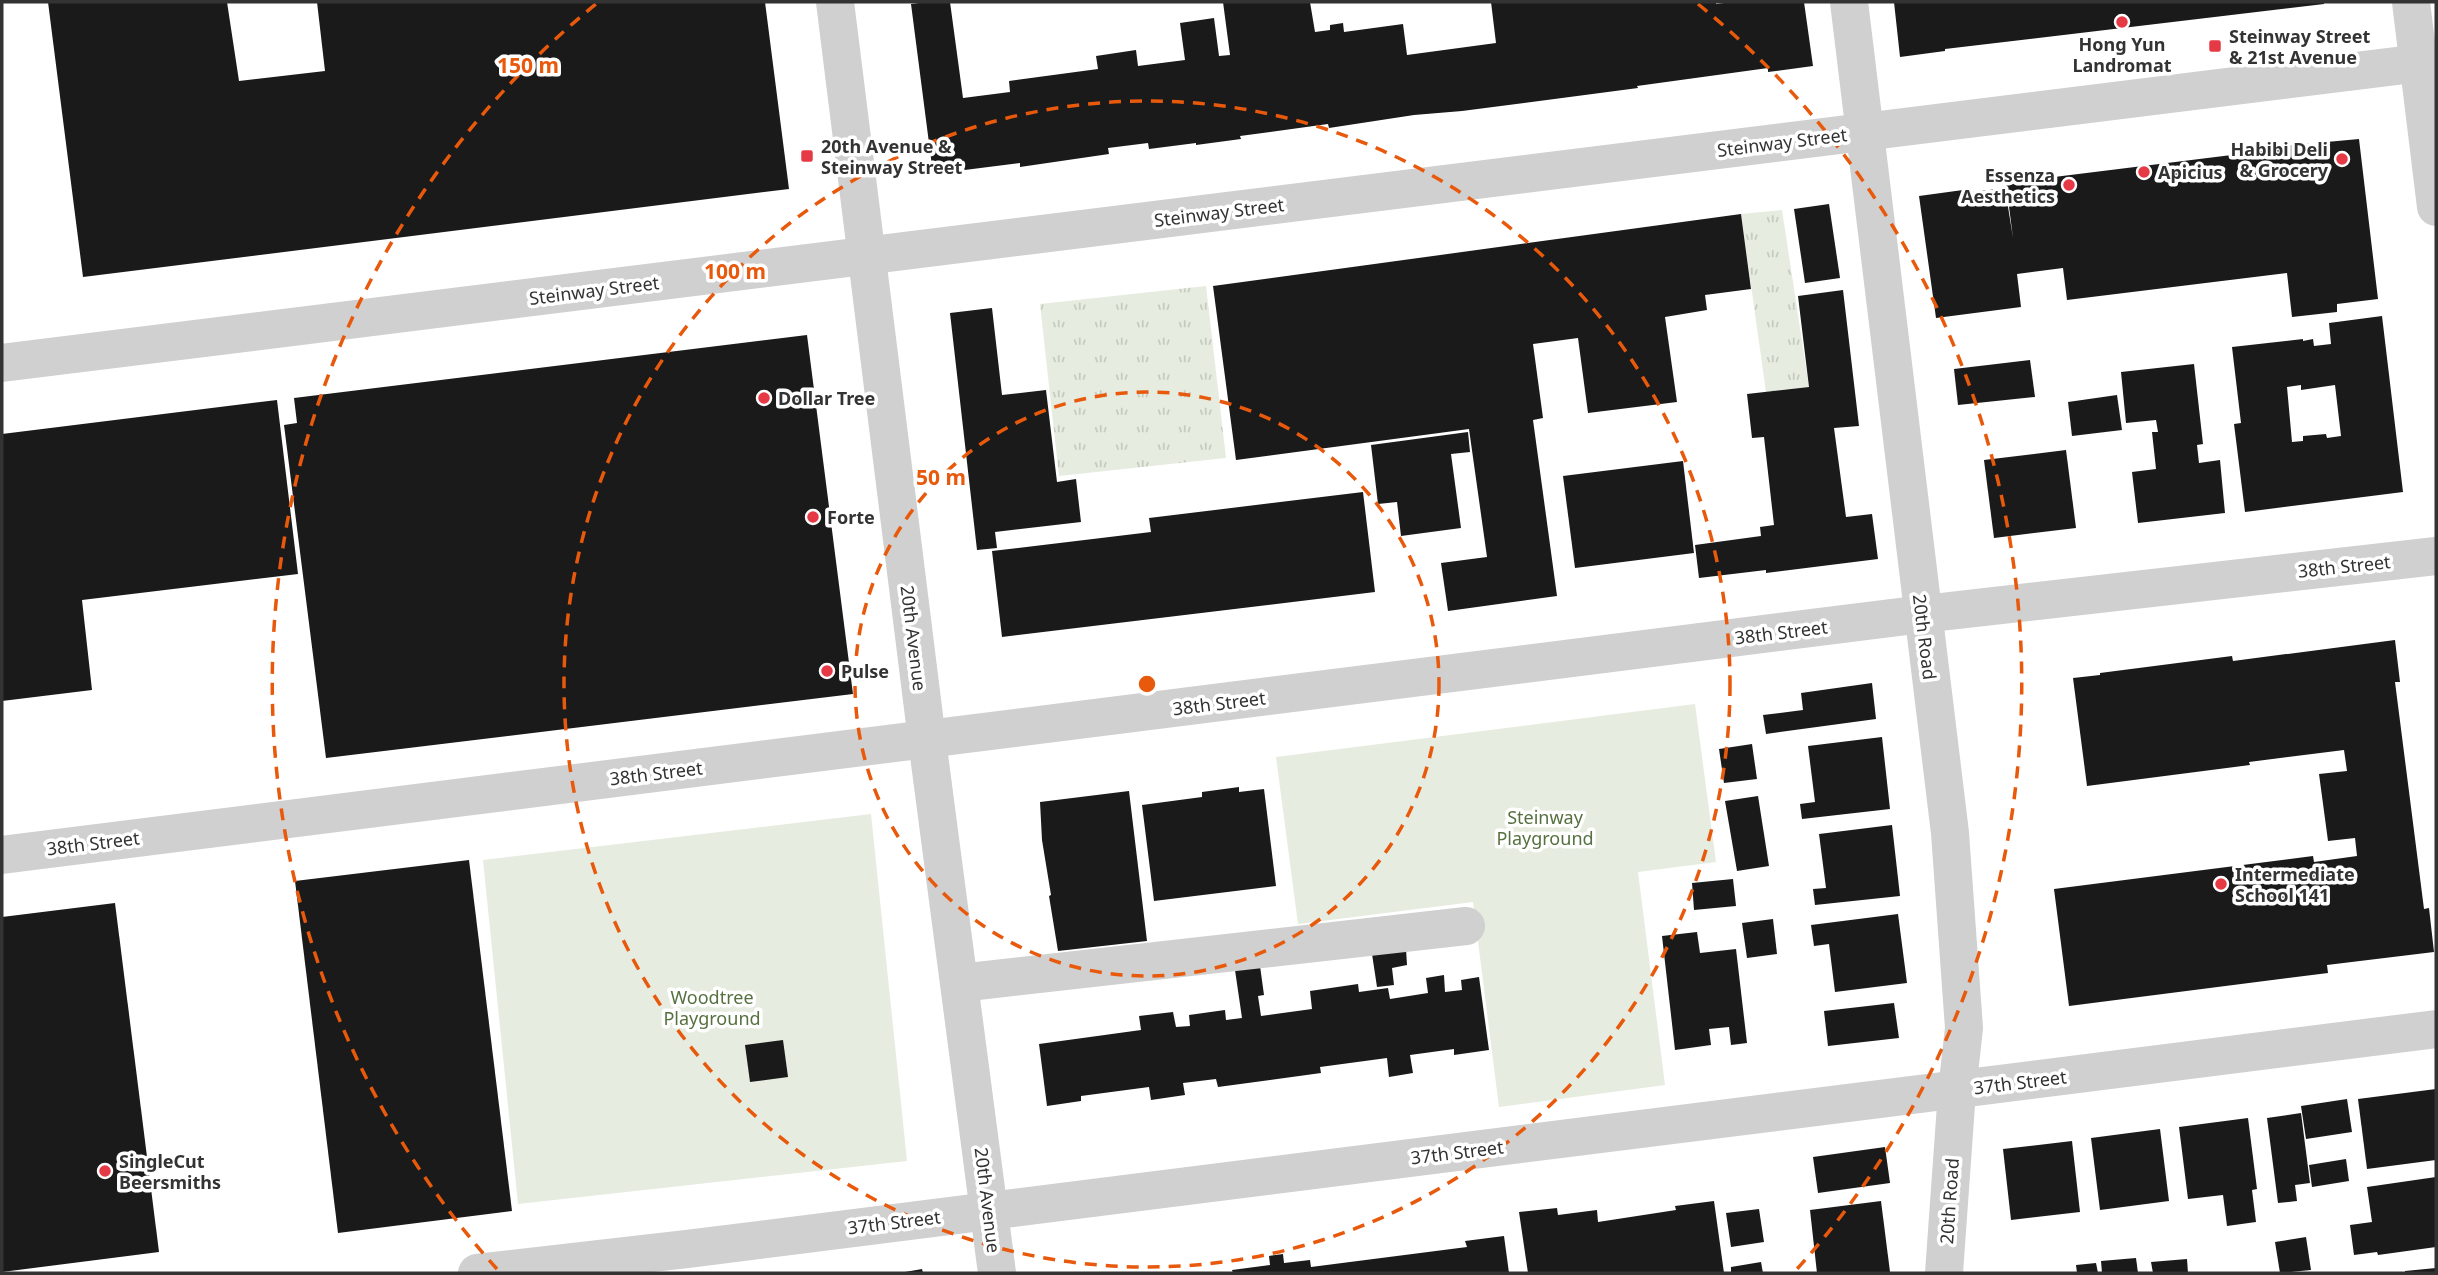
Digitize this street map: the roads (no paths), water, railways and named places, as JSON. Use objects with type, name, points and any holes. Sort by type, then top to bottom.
[{"type":"street","name":"20th Avenue","points":[[835,2],[997,1273]]},
{"type":"street","name":"20th Road","points":[[1849,2],[1950,833],[1964,1028],[1944,1273]]},
{"type":"street","points":[[2411,2],[2427,62],[2436,207]]},
{"type":"street","name":"Steinway Street","points":[[2,363],[2427,62]]},
{"type":"street","name":"38th Street","points":[[2,855],[1923,614],[2436,556]]},
{"type":"street","points":[[960,983],[1466,926]]},
{"type":"street","name":"37th Street","points":[[477,1273],[1957,1091],[2436,1029]]},
{"type":"place","name":"Hong Yun Landromat","points":[[2122,22]]},
{"type":"place","name":"Steinway Street & 21st Avenue","points":[[2215,46]]},
{"type":"place","name":"20th Avenue & Steinway Street","points":[[807,156]]},
{"type":"place","name":"Habibi Deli & Grocery","points":[[2342,159]]},
{"type":"place","name":"Apicius","points":[[2144,172]]},
{"type":"place","name":"Essenza Aesthetics","points":[[2069,185]]},
{"type":"place","name":"Dollar Tree","points":[[764,398]]},
{"type":"place","name":"Forte","points":[[813,517]]},
{"type":"place","name":"Pulse","points":[[827,671]]},
{"type":"place","name":"Intermediate School 141","points":[[2221,884]]},
{"type":"place","name":"SingleCut Beersmiths","points":[[105,1171]]},
{"type":"park label","name":"Steinway Playground","points":[[1545,827]]},
{"type":"park label","name":"Woodtree Playground","points":[[712,1007]]}]
